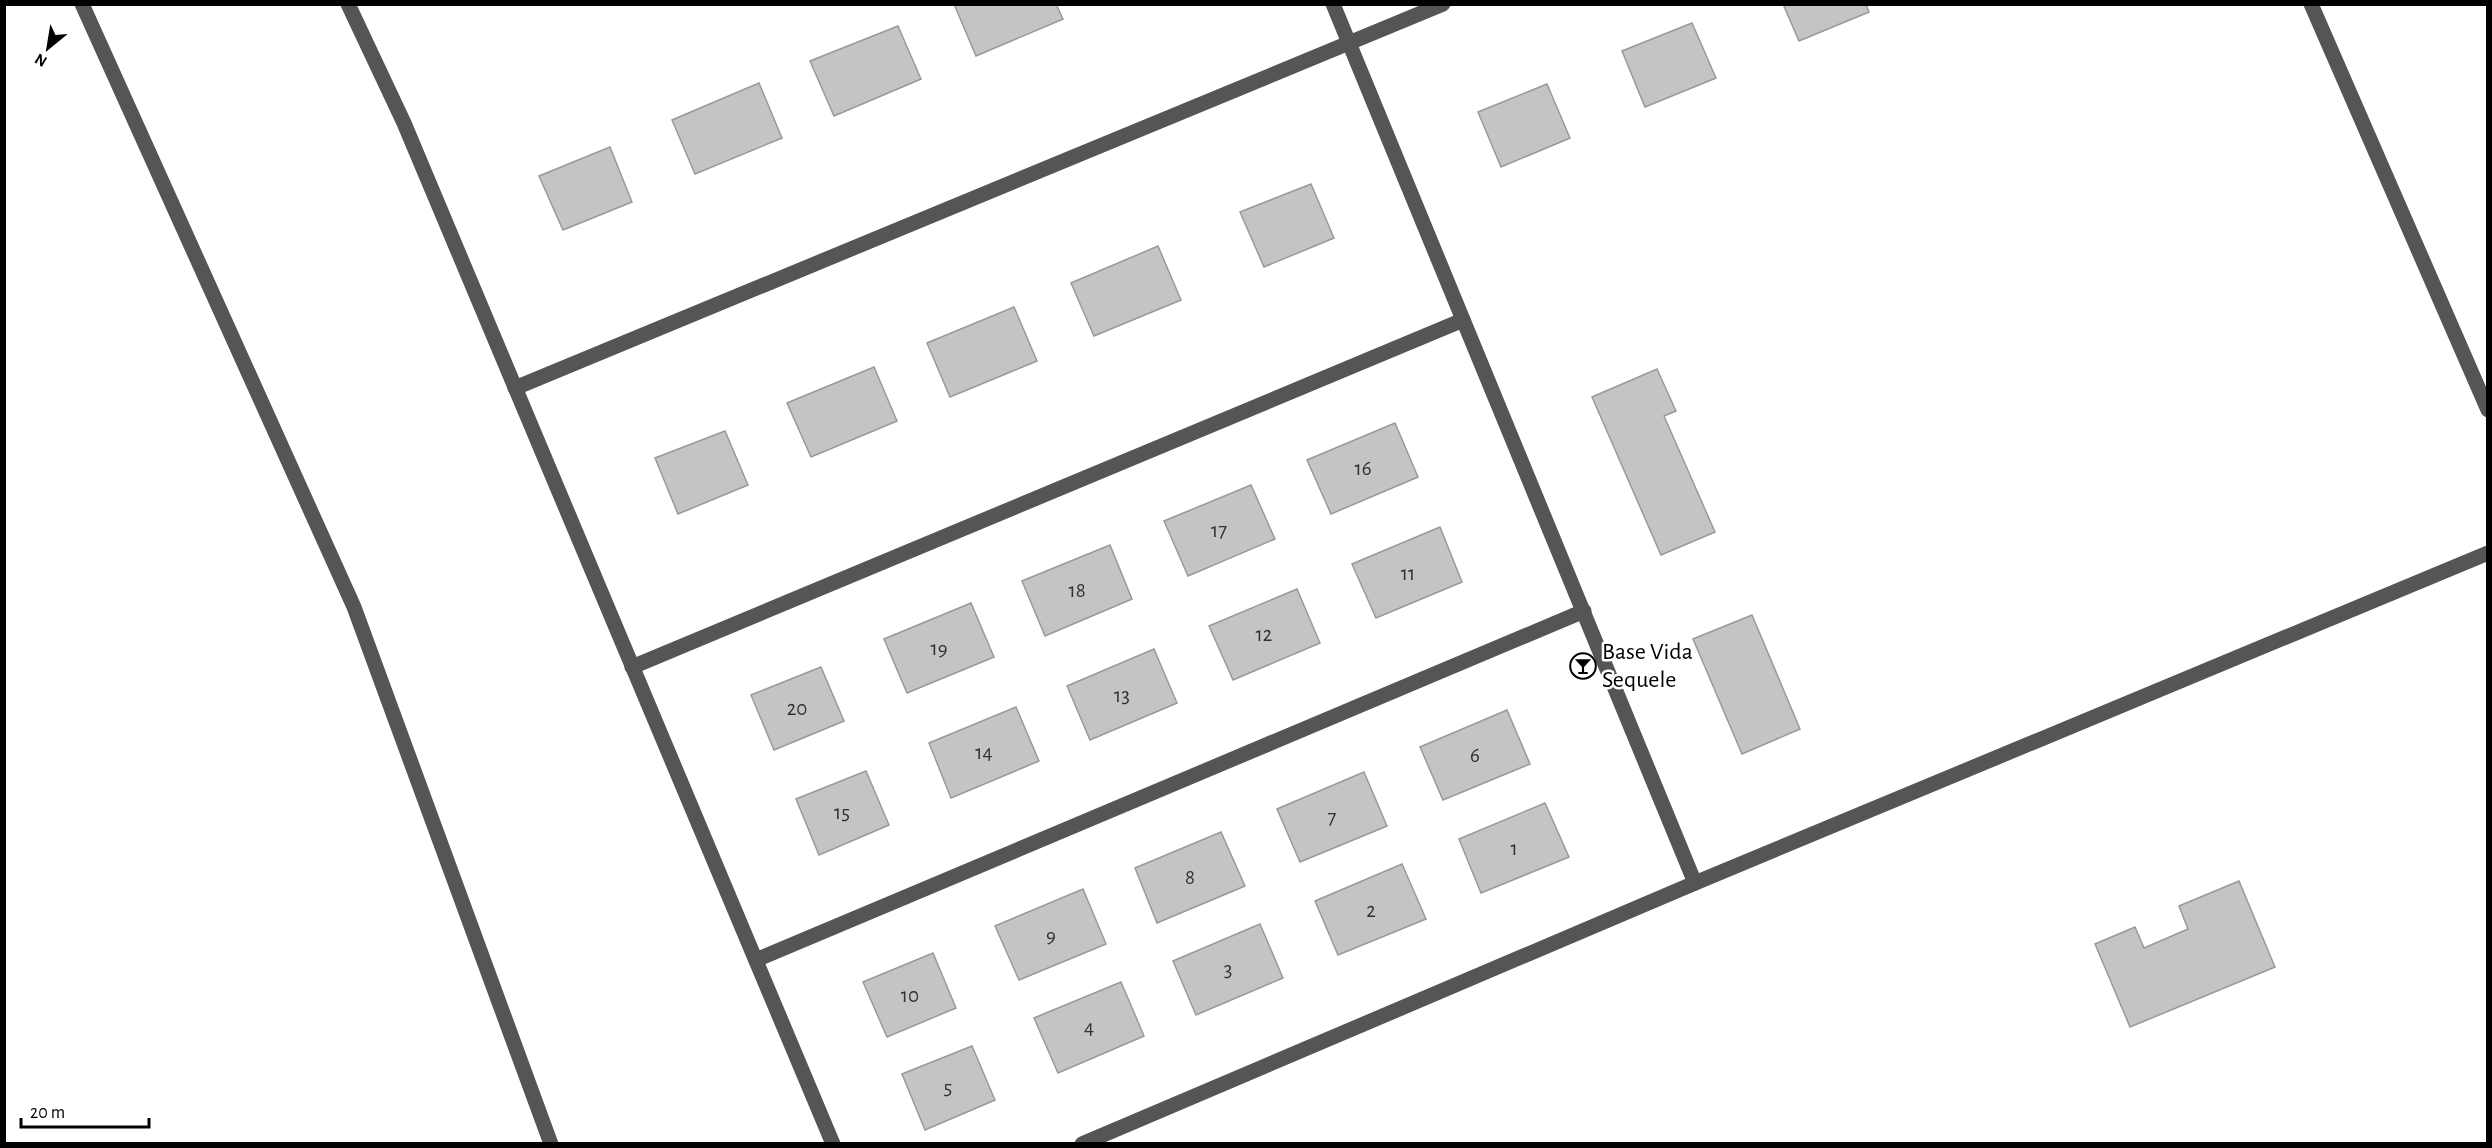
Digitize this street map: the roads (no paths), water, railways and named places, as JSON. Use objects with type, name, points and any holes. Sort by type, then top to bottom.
[{"type":"street","points":[[82,4],[354,607],[551,1143]]},
{"type":"street","points":[[348,4],[404,123],[833,1143]]},
{"type":"street","points":[[1333,4],[1695,883]]},
{"type":"street","points":[[515,388],[1443,4]]},
{"type":"street","points":[[2311,4],[2487,410]]},
{"type":"street","points":[[633,667],[1463,320]]},
{"type":"street","points":[[1082,1143],[1695,883],[2487,553]]},
{"type":"street","points":[[756,960],[1584,611]]},
{"type":"place","name":"Base Vida Sequele","points":[[1583,666]]}]
